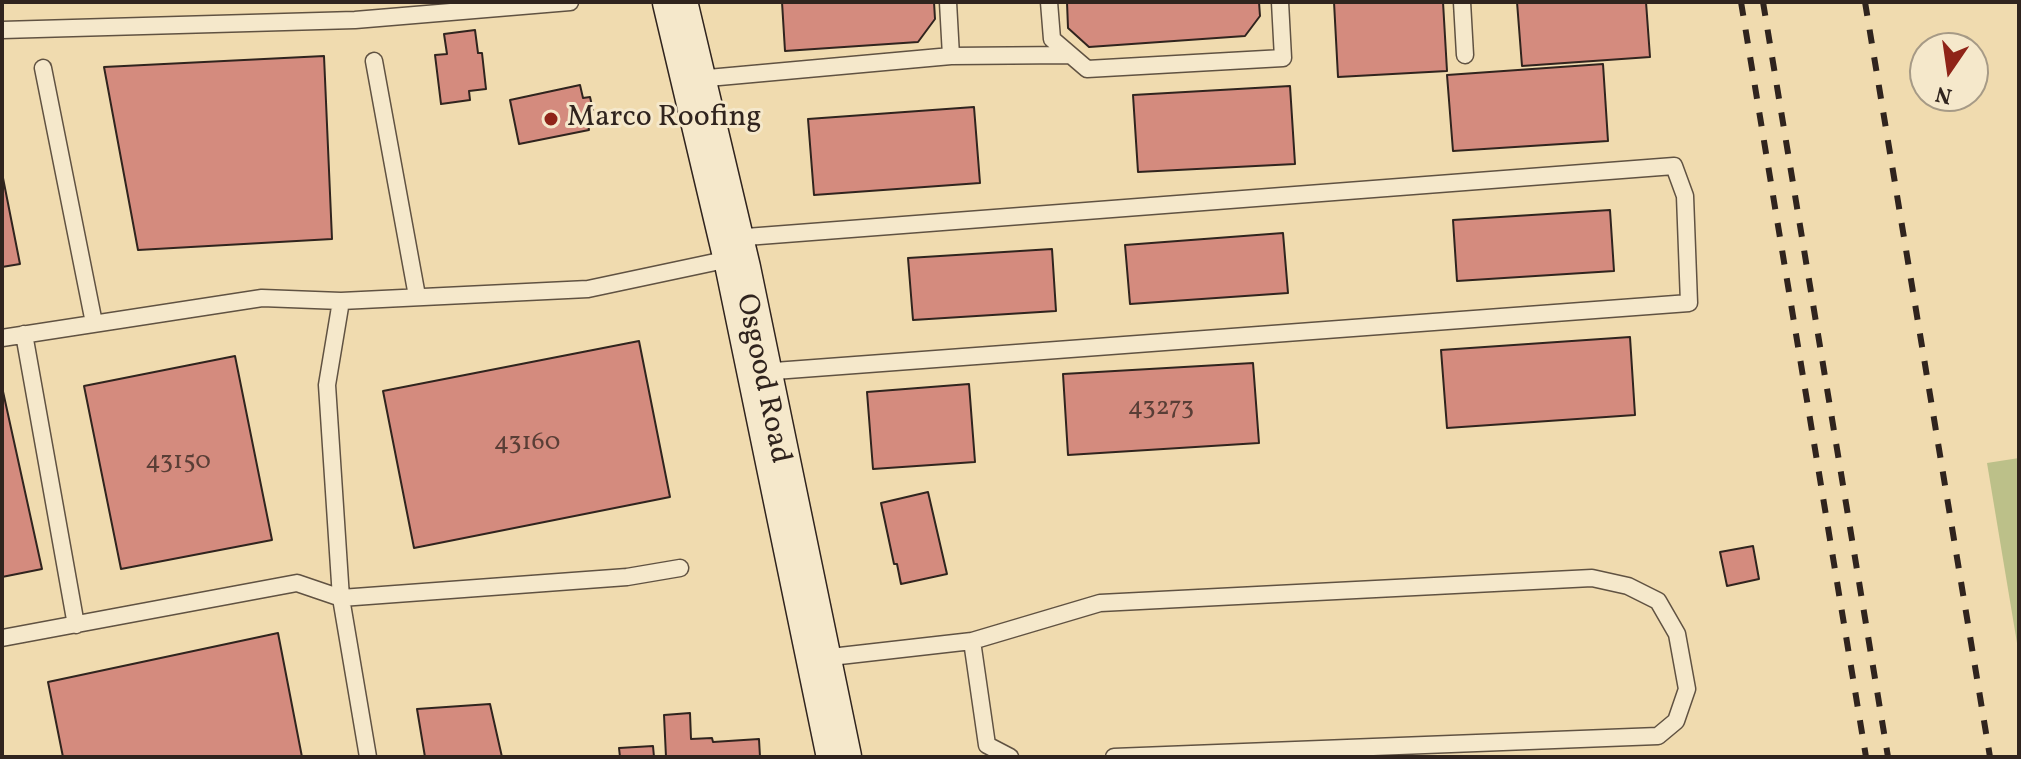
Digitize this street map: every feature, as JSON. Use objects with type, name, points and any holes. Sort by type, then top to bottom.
[{"type":"main road","name":"Osgood Road","points":[[675,2],[734,248],[839,757]]},
{"type":"lane","points":[[2,30],[355,20],[570,2]]},
{"type":"lane","points":[[948,2],[951,56]]},
{"type":"lane","points":[[1049,2],[1052,39],[1087,69],[1283,58],[1280,2]]},
{"type":"lane","points":[[1462,2],[1465,55]]},
{"type":"lane","points":[[693,79],[951,56],[1070,55]]},
{"type":"lane","points":[[374,61],[417,296]]},
{"type":"lane","points":[[43,68],[94,323]]},
{"type":"lane","points":[[2,338],[262,298],[341,301],[588,289],[734,248],[1674,166],[1685,196],[1689,303],[760,372]]},
{"type":"lane","points":[[341,301],[327,385],[341,598],[368,757]]},
{"type":"lane","points":[[24,334],[76,625]]},
{"type":"lane","points":[[2,638],[297,583],[341,598],[627,577],[680,568]]},
{"type":"lane","points":[[819,658],[972,641],[1100,603],[1592,578],[1628,586],[1658,601],[1677,634],[1687,689],[1676,721],[1658,736],[1114,757]]},
{"type":"lane","points":[[972,641],[987,745],[1010,757]]},
{"type":"green space","points":[[2019,458],[2019,655],[1987,463]]},
{"type":"building","points":[[782,2],[934,2],[935,19],[918,42],[785,51]]},
{"type":"building","points":[[1067,2],[1259,2],[1260,16],[1245,36],[1089,47],[1068,28]]},
{"type":"building","points":[[1334,2],[1443,2],[1447,71],[1338,77]]},
{"type":"building","points":[[1517,2],[1646,2],[1650,57],[1522,66]]},
{"type":"building","points":[[475,30],[478,53],[482,53],[486,89],[469,91],[470,100],[441,104],[435,55],[447,54],[444,34]]},
{"type":"building","points":[[324,56],[332,239],[138,250],[104,67]]},
{"type":"building","points":[[1603,64],[1608,141],[1453,151],[1447,75]]},
{"type":"building","name":"Marco Roofing","points":[[580,85],[583,98],[590,97],[593,110],[586,112],[589,130],[519,144],[510,100]]},
{"type":"building","points":[[1290,86],[1295,164],[1138,172],[1133,95]]},
{"type":"building","points":[[974,107],[980,183],[814,195],[808,119]]},
{"type":"building","points":[[2,173],[20,264],[2,267]]},
{"type":"building","points":[[1610,210],[1614,271],[1457,281],[1453,220]]},
{"type":"building","points":[[1283,233],[1288,293],[1130,304],[1125,245]]},
{"type":"building","points":[[1052,249],[1056,311],[913,320],[908,258]]},
{"type":"building","points":[[1630,337],[1635,415],[1447,428],[1441,350]]},
{"type":"building","points":[[639,341],[670,497],[414,548],[383,391]]},
{"type":"building","points":[[235,356],[272,540],[121,569],[84,386]]},
{"type":"building","points":[[1253,363],[1259,443],[1068,455],[1063,374]]},
{"type":"building","points":[[969,384],[975,462],[873,469],[867,392]]},
{"type":"building","points":[[2,387],[42,569],[2,577]]},
{"type":"building","points":[[928,492],[947,574],[901,584],[881,503]]},
{"type":"building","points":[[1753,546],[1759,579],[1727,586],[1720,552]]},
{"type":"building","points":[[278,633],[302,757],[63,757],[48,682]]},
{"type":"building","points":[[490,704],[502,757],[425,757],[417,709]]},
{"type":"building","points":[[690,713],[691,739],[712,738],[713,742],[759,739],[760,757],[666,757],[664,715]]},
{"type":"building","points":[[653,746],[654,757],[620,757],[619,748]]},
{"type":"railway","points":[[1741,2],[1866,757]]},
{"type":"railway","points":[[1763,2],[1888,757]]},
{"type":"railway","points":[[1865,2],[1990,757]]},
{"type":"place","name":"Marco Roofing","points":[[551,119]]}]
